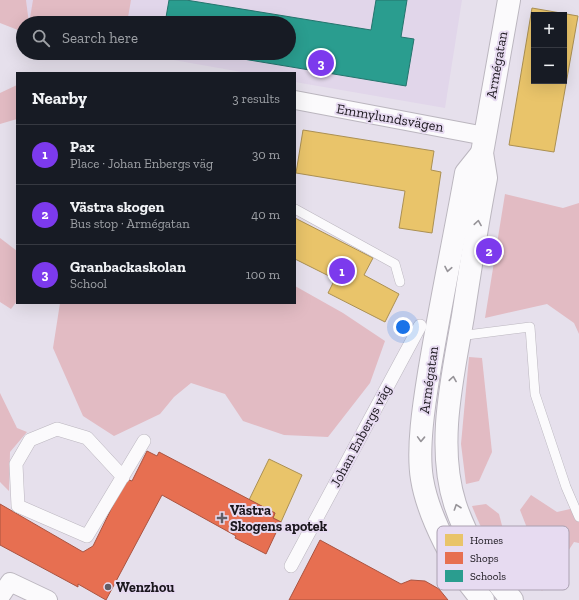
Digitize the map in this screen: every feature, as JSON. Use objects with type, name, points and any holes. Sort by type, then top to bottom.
[{"type":"street","name":"Armégatan","points":[[464,526],[455,504],[447,464],[448,414],[459,336],[486,178],[483,144],[509,0]]},
{"type":"street","name":"Emmylundsvägen","points":[[296,100],[483,144]]},
{"type":"street","name":"Armégatan","points":[[438,526],[433,516],[422,479],[421,436],[436,328],[466,173],[483,144]]},
{"type":"street","name":"Johan Enbergs väg","points":[[291,566],[420,326]]},
{"type":"street","points":[[123,477],[87,438],[58,429],[30,440],[16,464],[18,506],[87,536],[123,477],[144,441]]},
{"type":"street","points":[[0,597],[10,582],[48,600]]},
{"type":"street","name":"Armégatan","points":[[474,590],[483,600]]},
{"type":"street","name":"Armégatan","points":[[504,590],[512,600]]},
{"type":"lane","points":[[296,210],[395,264],[400,282]]},
{"type":"lane","points":[[459,336],[530,327],[535,394],[566,487],[579,517]]},
{"type":"shaded area","points":[[0,0],[26,0],[28,16],[16,16],[16,29],[0,23]]},
{"type":"shaded area","points":[[26,0],[462,0],[445,108],[296,82],[296,72],[241,72],[174,60],[296,60],[296,16],[28,16]]},
{"type":"shaded area","points":[[33,0],[131,0],[128,16],[30,16]]},
{"type":"shaded area","points":[[16,85],[16,119],[0,124],[0,93]]},
{"type":"shaded area","points":[[505,194],[563,208],[579,203],[579,334],[574,323],[547,304],[485,318]]},
{"type":"shaded area","points":[[0,238],[16,250],[16,302],[11,309],[0,302]]},
{"type":"shaded area","points":[[296,287],[343,313],[385,341],[370,383],[328,437],[284,435],[243,421],[225,394],[191,383],[174,397],[160,414],[114,436],[83,416],[53,348],[60,304],[296,304]]},
{"type":"shaded area","points":[[469,357],[482,358],[492,452],[479,481],[466,484],[461,444]]},
{"type":"shaded area","points":[[0,393],[17,428],[27,432],[10,452],[9,491],[0,482]]},
{"type":"shaded area","points":[[531,495],[557,512],[579,507],[579,543],[574,542],[569,550],[569,526],[526,526],[520,510]]},
{"type":"shaded area","points":[[486,504],[499,514],[502,526],[481,526],[472,506]]},
{"type":"building: Homes","points":[[532,8],[555,12],[531,12]]},
{"type":"building: Homes","points":[[531,14],[531,84],[566,84],[554,152],[509,145]]},
{"type":"building: Homes","points":[[567,14],[578,16],[567,78]]},
{"type":"building: Homes","points":[[303,130],[434,151],[431,170],[441,172],[432,233],[399,228],[405,191],[296,173]]},
{"type":"building: Homes","points":[[296,219],[373,258],[364,275],[399,294],[385,322],[328,293],[335,279],[296,260]]},
{"type":"building: Homes","points":[[269,459],[302,475],[281,522],[273,518],[275,513],[249,500]]},
{"type":"building: Shops","points":[[147,451],[157,456],[159,452],[275,513],[273,518],[281,522],[266,554],[235,538],[236,536],[162,495],[106,600],[78,584],[78,587],[0,545],[0,504],[83,552],[93,546],[126,479],[132,481]]},
{"type":"building: Shops","points":[[320,540],[401,584],[411,580],[425,581],[437,588],[437,590],[440,590],[448,600],[289,600]]},
{"type":"building: Schools","points":[[169,0],[186,0],[285,16],[166,16]]},
{"type":"building: Schools","points":[[376,0],[407,0],[401,37],[414,39],[406,86],[249,60],[296,60],[296,18],[371,30]]},
{"type":"place","name":"Granbackaskolan","points":[[321,63]]},
{"type":"place","name":"Västra skogen","points":[[489,251]]},
{"type":"place","name":"Pax","points":[[342,271]]},
{"type":"place","name":"Västra Skogens apotek","points":[[222,518]]},
{"type":"place","name":"Wenzhou","points":[[108,587]]}]
